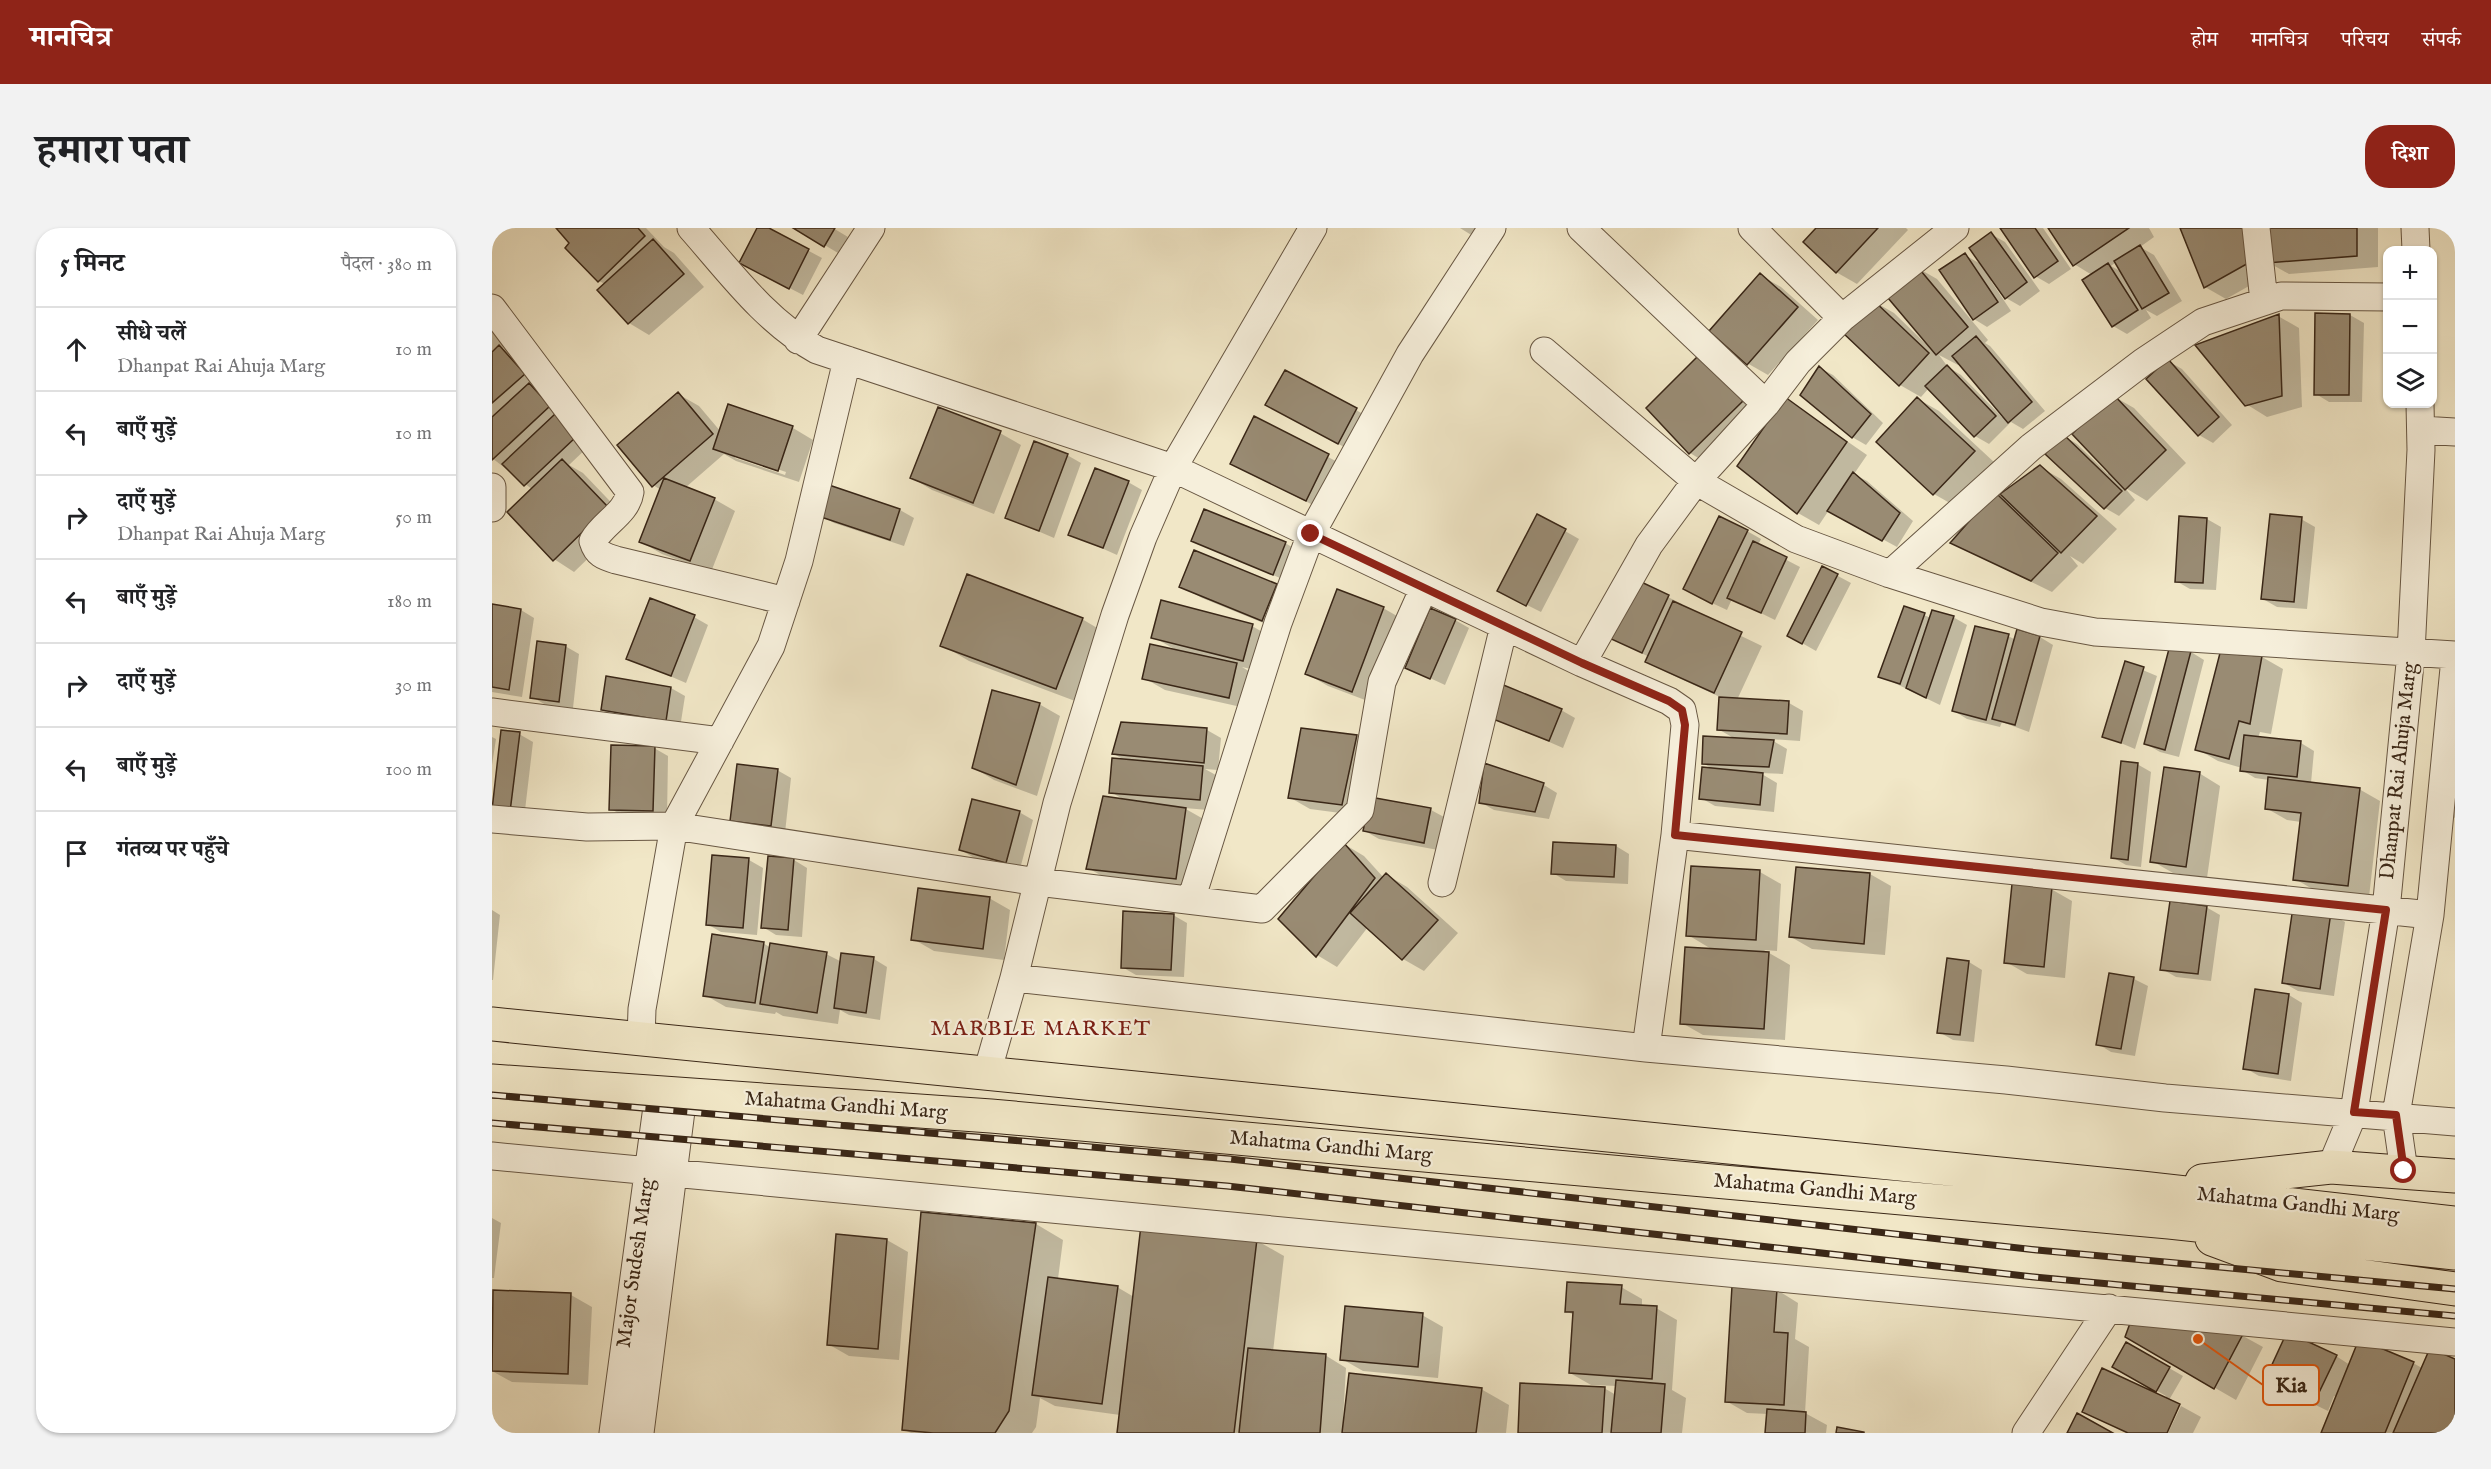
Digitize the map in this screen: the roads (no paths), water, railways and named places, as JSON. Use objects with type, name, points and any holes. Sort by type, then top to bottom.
[{"type":"main road","name":"Mahatma Gandhi Marg","points":[[492,1024],[2141,1188],[2455,1223]]},
{"type":"main road","name":"Mahatma Gandhi Marg","points":[[492,1081],[991,1116],[2169,1222],[2447,1252]]},
{"type":"main road","name":"Mahatma Gandhi Marg","points":[[2141,1188],[2331,1167],[2455,1176]]},
{"type":"main road","name":"Mahatma Gandhi Marg","points":[[2169,1222],[2282,1265],[2455,1289]]},
{"type":"street","points":[[691,228],[768,314],[798,340],[817,350],[1173,468],[1582,663],[1669,701],[1682,710],[1685,725],[1675,835],[1647,1048]]},
{"type":"street","points":[[798,340],[871,228]]},
{"type":"street","points":[[987,1073],[1014,978],[1057,803],[1115,615],[1143,537],[1173,468],[1313,228]]},
{"type":"street","points":[[1191,900],[1278,623],[1311,534],[1410,354],[1492,228]]},
{"type":"street","points":[[1581,228],[1767,404]]},
{"type":"street","points":[[1752,228],[1842,318]]},
{"type":"street","points":[[1582,663],[1644,553],[1696,482],[1767,404],[1798,363],[1842,318],[1955,228]]},
{"type":"street","points":[[2256,228],[2264,301]]},
{"type":"street","points":[[2415,228],[2416,246]]},
{"type":"street","points":[[1890,574],[2031,447],[2143,362],[2203,322],[2282,296],[2383,297]]},
{"type":"street","points":[[492,308],[630,492],[629,501],[599,530],[593,541],[595,549],[602,556],[786,601]]},
{"type":"street","points":[[1544,351],[1696,482],[1815,548],[1890,574],[2041,622],[2095,632],[2455,657]]},
{"type":"street","points":[[641,1039],[642,1009],[674,826],[771,646],[799,561],[847,360]]},
{"type":"street","name":"Dhanpat Rai Ahuja Marg","points":[[2331,1167],[2354,1112],[2386,910],[2411,653],[2420,408]]},
{"type":"street","points":[[2421,430],[2455,432]]},
{"type":"street","points":[[492,487],[492,508]]},
{"type":"street","points":[[492,819],[587,827],[674,826],[1038,882],[1262,909],[1360,810],[1382,682],[1424,588]]},
{"type":"street","points":[[1442,883],[1504,626]]},
{"type":"street","name":"Dhanpat Rai Ahuja Marg","points":[[2404,1171],[2396,1115],[2430,915],[2455,657]]},
{"type":"street","points":[[492,712],[720,741]]},
{"type":"street","points":[[1675,835],[2430,915]]},
{"type":"street","points":[[1014,978],[1647,1048],[2006,1080],[2165,1098],[2396,1115],[2455,1122]]},
{"type":"street","name":"Major Sudesh Marg","points":[[640,1433],[661,1170],[671,1093]]},
{"type":"street","points":[[492,1156],[661,1170],[2455,1342]]},
{"type":"street","name":"Major Sudesh Marg","points":[[613,1433],[661,1170]]},
{"type":"street","points":[[2026,1433],[2109,1308]]},
{"type":"railway","points":[[492,1095],[1230,1159],[2037,1250],[2455,1289]]},
{"type":"railway","points":[[492,1123],[1227,1186],[2034,1277],[2455,1316]]},
{"type":"place","name":"Kia","points":[[2198,1339]]},
{"type":"district","name":"MARBLE MARKET","points":[[1041,1029]]}]
